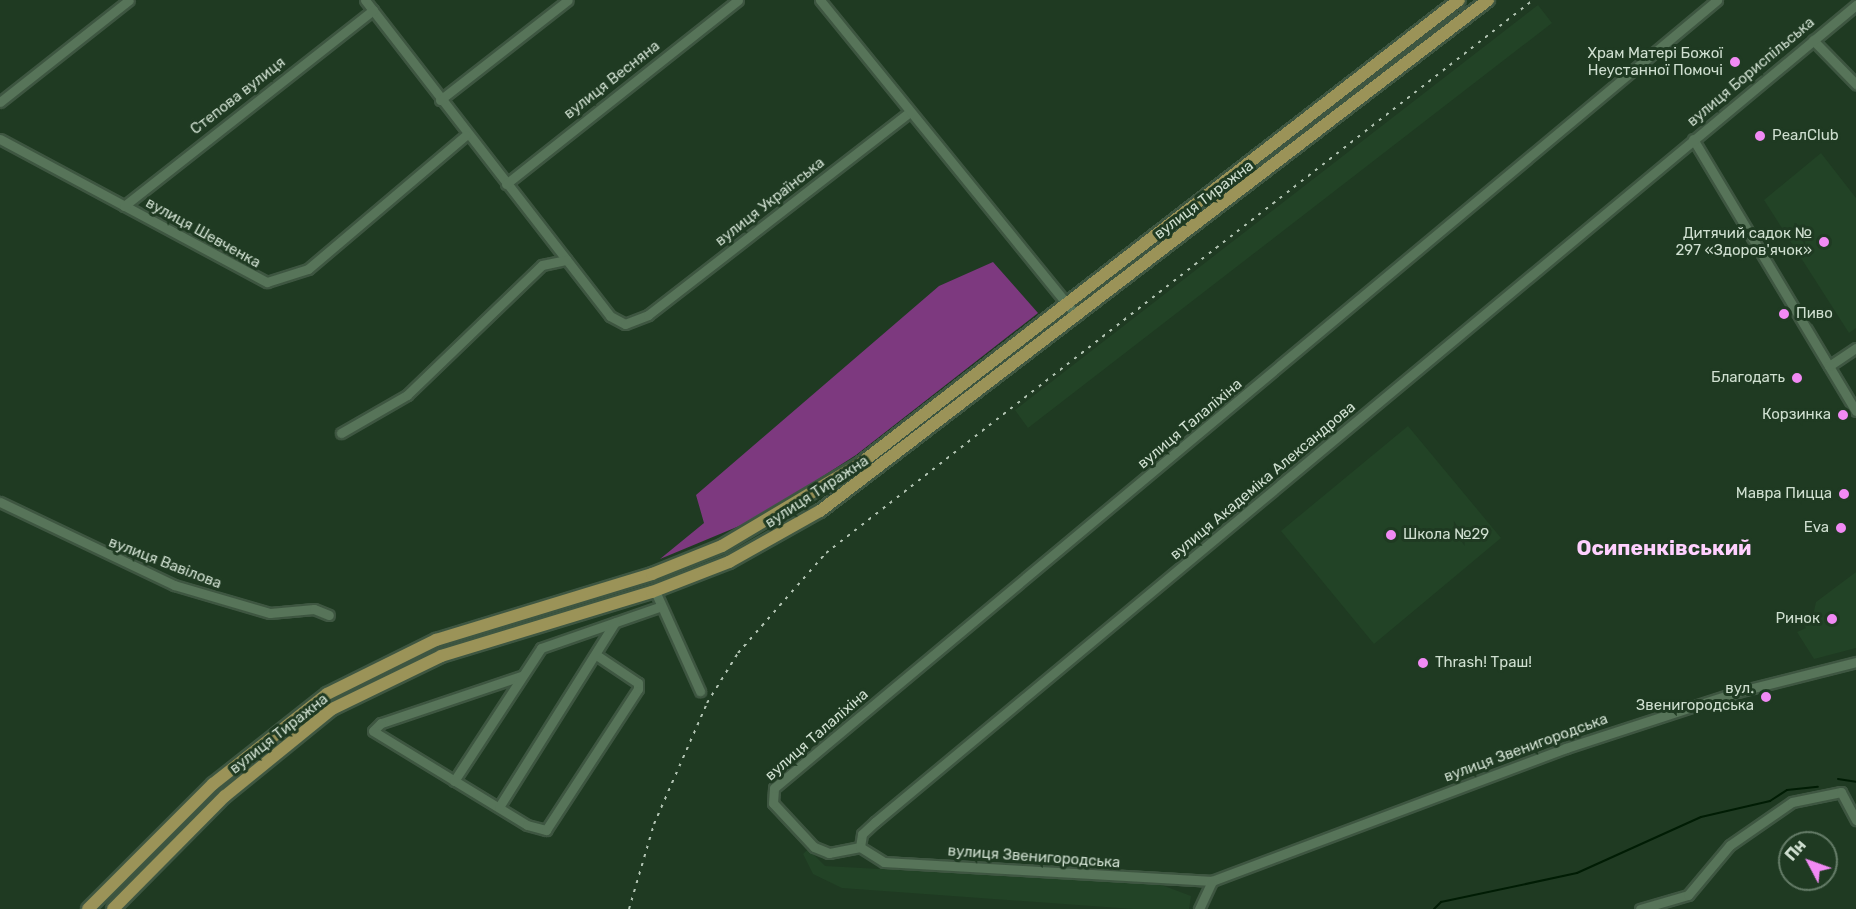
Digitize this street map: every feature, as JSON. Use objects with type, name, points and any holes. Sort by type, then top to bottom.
[{"type":"main road","name":"вулиця Тиражна","points":[[88,909],[213,784],[327,694],[436,640],[652,574],[759,528],[844,474],[1459,0]]},
{"type":"main road","name":"вулиця Тиражна","points":[[113,909],[225,796],[332,709],[441,656],[655,591],[729,562],[820,511],[1488,0]]},
{"type":"main road","points":[[652,574],[655,591]]},
{"type":"street","points":[[0,102],[129,0]]},
{"type":"street","points":[[341,433],[407,395],[542,265],[566,260],[466,135],[365,0]]},
{"type":"street","points":[[440,100],[568,0]]},
{"type":"street","name":"вулиця Весняна","points":[[506,184],[738,0]]},
{"type":"street","points":[[820,0],[1077,316]]},
{"type":"street","name":"вулиця Талаліхіна","points":[[860,847],[829,853],[814,847],[773,803],[774,788],[1717,0]]},
{"type":"street","name":"вулиця Бориспільська","points":[[1693,139],[1856,5]]},
{"type":"street","name":"Степова вулиця","points":[[124,206],[373,10]]},
{"type":"street","points":[[1813,40],[1856,84]]},
{"type":"street","name":"вулиця Українська","points":[[566,260],[610,315],[625,324],[648,315],[910,112]]},
{"type":"street","name":"вулиця Шевченка","points":[[0,139],[258,280],[294,277],[466,135]]},
{"type":"street","points":[[1693,139],[1856,411]]},
{"type":"street","name":"вулиця Академіка Александрова","points":[[860,847],[862,834],[875,822],[1693,139]]},
{"type":"street","points":[[1829,366],[1856,348]]},
{"type":"street","name":"вулиця Вавілова","points":[[0,502],[100,555],[174,585],[270,613],[314,609],[329,615]]},
{"type":"street","points":[[655,591],[659,607],[700,691]]},
{"type":"street","points":[[454,781],[521,676],[552,640],[659,607]]},
{"type":"street","points":[[499,807],[598,656],[615,622]]},
{"type":"street","points":[[521,676],[374,727],[377,736],[534,828],[554,824],[638,689],[638,683],[598,656]]},
{"type":"street","name":"вулиця Звенигородська","points":[[860,847],[884,862],[1212,881],[1566,748],[1737,692],[1856,662]]},
{"type":"street","points":[[1640,909],[1673,903],[1692,891],[1730,845],[1792,802],[1841,792],[1856,820]]},
{"type":"street","points":[[1199,909],[1212,881]]},
{"type":"street","points":[[1673,903],[1683,909]]},
{"type":"shaded area","points":[[1538,5],[1552,23],[1028,428],[1015,410]]},
{"type":"shaded area","name":"Дитячий садок № 297 «Здоров'ячок»","points":[[1821,153],[1856,198],[1856,328],[1849,333],[1764,200]]},
{"type":"shaded area","points":[[993,262],[1038,313],[856,455],[756,519],[660,559],[704,523],[696,495],[939,286]]},
{"type":"shaded area","name":"Школа №29","points":[[1408,426],[1501,538],[1374,644],[1281,531]]},
{"type":"shaded area","name":"Ринок","points":[[1856,572],[1856,648],[1814,659],[1797,632],[1806,628],[1803,623],[1813,615],[1816,602]]},
{"type":"shaded area","points":[[808,849],[825,866],[1159,884],[1191,896],[1189,909],[1133,909],[842,888],[813,874],[803,854]]},
{"type":"waterway","points":[[1838,779],[1856,782]]},
{"type":"waterway","points":[[1434,909],[1441,902],[1577,873],[1701,817],[1770,801],[1787,790],[1818,787]]},
{"type":"railway","points":[[629,909],[654,824],[707,703],[738,653],[826,553],[1533,0]]},
{"type":"place","name":"Храм Матері Божої Неустанної Помочі","points":[[1735,62]]},
{"type":"place","name":"РеалClub","points":[[1760,136]]},
{"type":"place","name":"Дитячий садок № 297 «Здоров'ячок»","points":[[1824,242]]},
{"type":"place","name":"Пиво","points":[[1784,314]]},
{"type":"place","name":"Благодать","points":[[1797,378]]},
{"type":"place","name":"Корзинка","points":[[1843,415]]},
{"type":"place","name":"Мавра Пицца","points":[[1844,494]]},
{"type":"place","name":"Eva","points":[[1841,528]]},
{"type":"place","name":"Школа №29","points":[[1391,535]]},
{"type":"place","name":"Ринок","points":[[1832,619]]},
{"type":"place","name":"Thrash! Траш!","points":[[1423,663]]},
{"type":"place","name":"вул. Звенигородська","points":[[1766,697]]},
{"type":"district","name":"Осипенківський","points":[[1664,548]]}]
